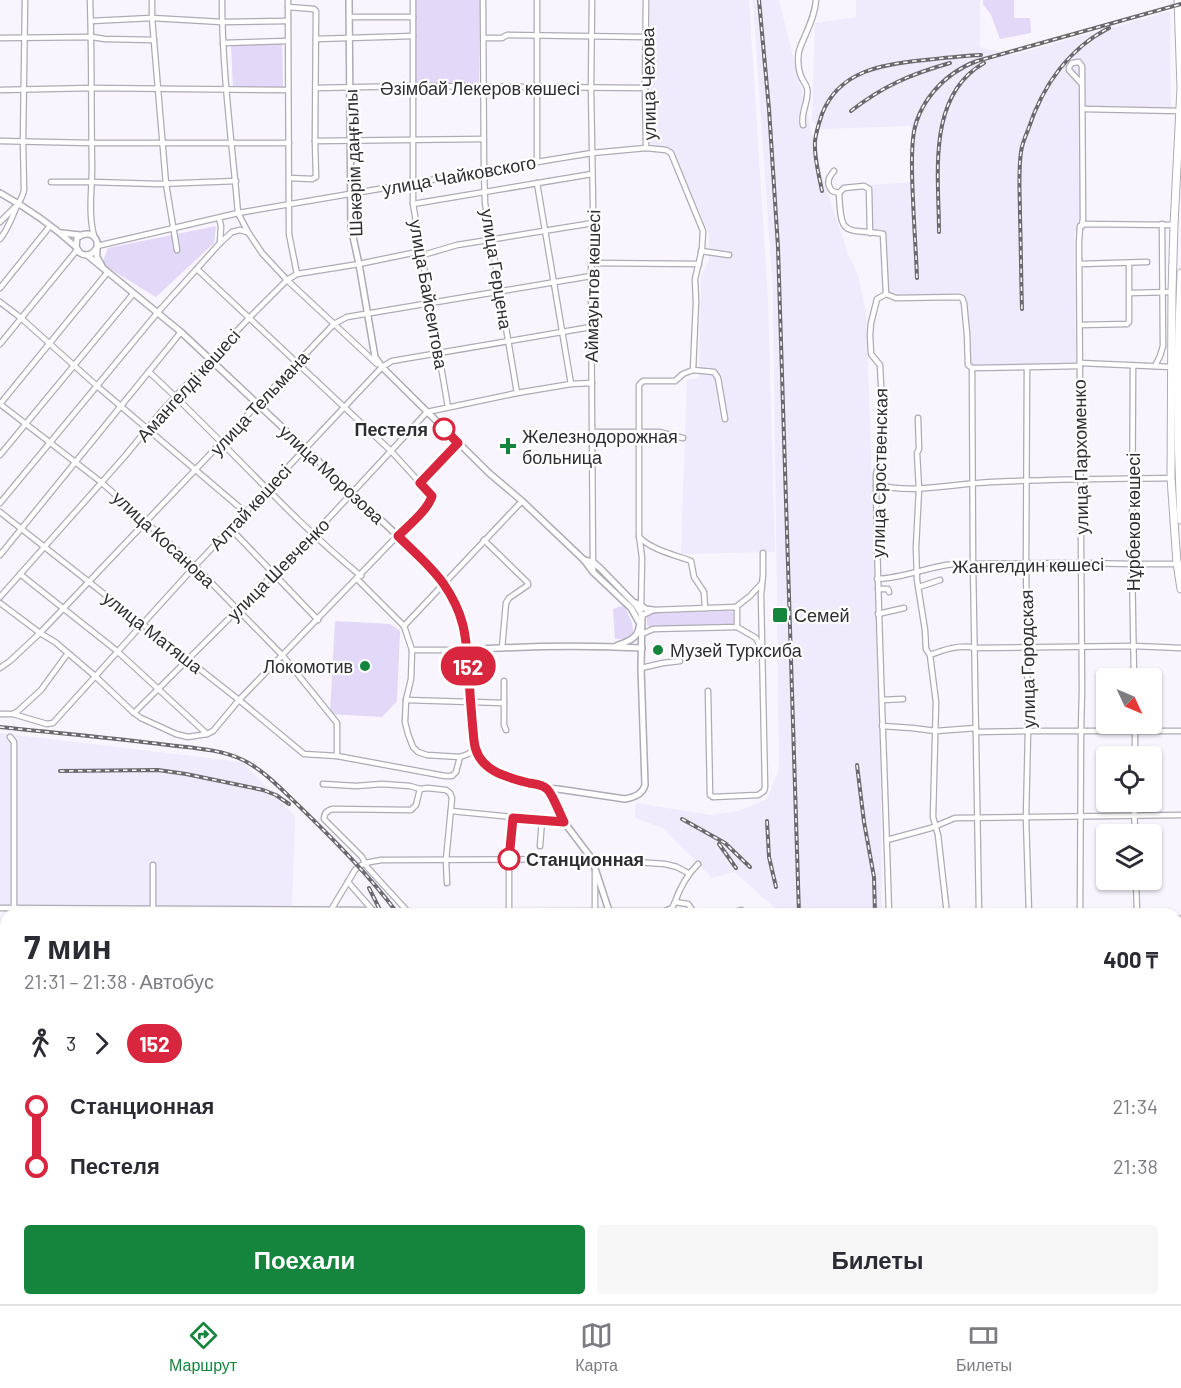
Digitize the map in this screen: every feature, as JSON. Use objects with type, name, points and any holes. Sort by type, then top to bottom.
[{"type":"highway","points":[[1177,367],[1172,292],[1178,225],[1181,88],[1178,0]]},
{"type":"highway","points":[[1181,273],[1177,367],[1177,476],[1181,589]]},
{"type":"highway","points":[[1177,476],[1181,520]]},
{"type":"main road","name":"Шәкәрім даңғылы","points":[[349,0],[351,228],[375,357],[382,368],[458,443],[584,560],[593,572],[631,608],[640,624]]},
{"type":"main road","points":[[0,193],[60,233],[80,253],[91,254],[97,247],[94,236],[88,233],[80,235],[60,233]]},
{"type":"main road","points":[[76,249],[77,238],[80,235]]},
{"type":"main road","name":"улица Морозова","points":[[97,247],[97,258],[106,271]]},
{"type":"main road","name":"улица Морозова","points":[[87,255],[182,332],[398,536],[443,583],[455,603],[465,634],[475,749]]},
{"type":"main road","points":[[584,560],[593,562],[600,568],[631,599],[642,615],[636,635],[630,641],[613,646]]},
{"type":"main road","points":[[631,599],[646,609],[653,610]]},
{"type":"main road","points":[[475,749],[479,758],[494,772],[548,789],[625,799],[643,790],[645,785],[640,624]]},
{"type":"main road","points":[[467,650],[613,646],[642,648]]},
{"type":"main road","points":[[548,789],[564,822],[593,862],[608,908]]},
{"type":"street","points":[[0,222],[18,203],[24,190],[25,0]]},
{"type":"street","points":[[90,0],[92,37],[90,219],[94,236]]},
{"type":"street","points":[[153,0],[154,40],[166,184],[177,250]]},
{"type":"street","points":[[222,0],[226,90],[238,213],[262,254],[382,368]]},
{"type":"street","points":[[288,0],[289,234],[297,274]]},
{"type":"street","name":"улица Байсеитова","points":[[413,0],[413,204],[448,407]]},
{"type":"street","name":"улица Герцена","points":[[483,0],[485,203],[517,393]]},
{"type":"street","points":[[537,0],[537,162]]},
{"type":"street","name":"Аймауытов көшесі","points":[[592,0],[593,572]]},
{"type":"street","name":"улица Чехова","points":[[646,0],[646,148],[666,150],[671,153],[704,237],[695,279],[693,370]]},
{"type":"street","points":[[803,125],[807,87],[800,74],[799,50],[816,10],[816,0]]},
{"type":"street","points":[[288,7],[316,11],[316,177],[289,178]]},
{"type":"street","points":[[349,17],[413,17]]},
{"type":"street","points":[[91,21],[153,18],[222,22],[288,21]]},
{"type":"street","points":[[484,38],[502,38],[507,35],[646,37]]},
{"type":"street","points":[[0,38],[24,36],[154,40]]},
{"type":"street","points":[[316,39],[413,36]]},
{"type":"street","points":[[223,43],[287,41]]},
{"type":"street","name":"улица Пархоменко","points":[[1080,908],[1082,647],[1079,233],[1082,225],[1083,110],[1082,66],[1079,62],[1072,63],[1069,69],[1082,84]]},
{"type":"street","name":"Әзімбай Лекеров көшесі","points":[[316,88],[483,86],[645,88]]},
{"type":"street","points":[[0,90],[91,88],[288,90]]},
{"type":"street","points":[[1083,110],[1180,111]]},
{"type":"street","points":[[315,141],[483,139]]},
{"type":"street","points":[[0,141],[289,143]]},
{"type":"street","name":"улица Чайковского","points":[[97,247],[238,213],[592,153],[646,148]]},
{"type":"street","points":[[834,171],[828,184],[832,191],[839,193]]},
{"type":"street","points":[[413,204],[592,174]]},
{"type":"street","points":[[51,182],[166,184],[236,181]]},
{"type":"street","points":[[537,183],[571,384]]},
{"type":"street","points":[[870,233],[869,189],[864,186],[847,187],[841,190],[839,193],[840,218],[843,224],[850,230],[870,233],[883,234],[885,294],[897,298],[962,298],[968,365],[972,368],[1027,368],[1080,364],[1177,367]]},
{"type":"street","points":[[0,239],[18,203]]},
{"type":"street","points":[[219,218],[220,243]]},
{"type":"street","name":"Амангелді көшесі","points":[[0,597],[210,359],[250,317],[297,274],[593,223]]},
{"type":"street","points":[[1155,366],[1163,346],[1162,224]]},
{"type":"street","points":[[1082,225],[1178,225]]},
{"type":"street","points":[[0,288],[50,226]]},
{"type":"street","points":[[0,502],[197,268],[232,232],[240,230],[248,232]]},
{"type":"street","points":[[0,344],[76,249]]},
{"type":"street","points":[[702,251],[729,255]]},
{"type":"street","points":[[1080,325],[1127,324],[1130,319],[1129,262]]},
{"type":"street","points":[[1080,264],[1147,262]]},
{"type":"street","points":[[591,263],[699,264]]},
{"type":"street","points":[[0,603],[55,642],[141,718],[188,737],[207,734],[213,731],[239,700],[430,502],[432,496],[391,451],[197,268]]},
{"type":"street","points":[[0,404],[106,271]]},
{"type":"street","name":"улица Тельмана","points":[[0,668],[40,633],[334,324],[347,317],[591,276]]},
{"type":"street","points":[[1130,293],[1172,292]]},
{"type":"street","points":[[0,455],[133,294]]},
{"type":"street","name":"улица Сроственская","points":[[885,294],[877,299],[870,323],[870,344],[871,354],[880,365],[883,426],[883,443],[876,474],[877,579],[889,908]]},
{"type":"street","points":[[0,302],[245,512]]},
{"type":"street","name":"Алтай көшесі","points":[[13,714],[47,724],[52,723],[230,528],[382,368],[392,362],[591,327]]},
{"type":"street","points":[[0,555],[182,332]]},
{"type":"street","name":"Нұрбеков көшесі","points":[[1133,366],[1134,668]]},
{"type":"street","points":[[972,368],[979,908]]},
{"type":"street","name":"улица Городская","points":[[1027,368],[1028,731],[1026,818],[1029,908]]},
{"type":"street","points":[[725,419],[717,375],[714,372],[693,370],[683,374],[675,381],[644,381],[639,385],[639,537],[642,558],[642,615],[653,610],[736,607],[763,582]]},
{"type":"street","points":[[149,372],[359,577],[404,626],[412,650],[405,722],[413,747],[418,752],[427,754],[460,757],[475,749]]},
{"type":"street","points":[[427,412],[517,393],[592,383]]},
{"type":"street","name":"улица Косанова","points":[[0,404],[101,482],[146,522],[195,566],[283,656],[337,723],[337,756]]},
{"type":"street","name":"улица Шевченко","points":[[134,713],[314,534],[427,412]]},
{"type":"street","points":[[918,418],[917,572],[926,649],[930,655],[936,702],[933,817],[937,826],[946,908]]},
{"type":"street","points":[[592,432],[659,432],[683,438]]},
{"type":"street","points":[[420,483],[458,443]]},
{"type":"street","points":[[876,485],[897,489],[919,489],[972,483],[1177,476]]},
{"type":"street","points":[[404,626],[522,501]]},
{"type":"street","name":"улица Матяша","points":[[0,512],[304,754],[337,756]]},
{"type":"street","points":[[230,528],[318,620]]},
{"type":"street","points":[[639,537],[654,547],[691,561],[694,577],[704,592],[705,608]]},
{"type":"street","points":[[484,540],[528,583],[506,603],[502,648]]},
{"type":"street","points":[[708,691],[710,795],[712,797],[762,793],[765,787],[761,595],[763,553]]},
{"type":"street","name":"Жангелдин көшесі","points":[[877,579],[957,564],[1179,564]]},
{"type":"street","points":[[20,574],[117,651],[207,734]]},
{"type":"street","points":[[919,587],[940,580]]},
{"type":"street","points":[[878,589],[884,588],[889,591]]},
{"type":"street","points":[[736,607],[737,627]]},
{"type":"street","points":[[878,614],[904,608]]},
{"type":"street","points":[[640,624],[653,628],[737,627],[756,638],[762,652]]},
{"type":"street","points":[[642,634],[653,628]]},
{"type":"street","points":[[930,655],[951,648],[969,646],[975,648],[1134,646],[1181,648]]},
{"type":"street","points":[[412,650],[467,650]]},
{"type":"street","points":[[0,714],[13,714],[41,690],[68,653]]},
{"type":"street","points":[[641,668],[680,661]]},
{"type":"street","points":[[504,681],[504,725],[507,730]]},
{"type":"street","points":[[882,700],[903,699]]},
{"type":"street","points":[[406,700],[504,703]]},
{"type":"street","points":[[882,726],[936,731],[1096,731]]},
{"type":"street","points":[[1162,731],[1181,731]]},
{"type":"street","points":[[10,737],[14,742],[14,908]]},
{"type":"street","points":[[337,756],[452,776],[456,772],[460,757]]},
{"type":"street","points":[[323,784],[356,786],[382,784],[446,790],[452,796],[446,860],[447,883]]},
{"type":"street","points":[[405,908],[367,867],[362,857],[324,819],[329,810],[337,808],[411,810],[415,808],[420,789]]},
{"type":"street","points":[[451,811],[564,822]]},
{"type":"street","points":[[1134,812],[1134,824]]},
{"type":"street","points":[[887,840],[937,826],[955,818],[1181,815]]},
{"type":"street","points":[[509,908],[509,859],[513,818]]},
{"type":"street","points":[[540,846],[542,820]]},
{"type":"street","points":[[332,908],[354,870],[365,863],[393,859],[509,859],[665,864],[688,873]]},
{"type":"street","points":[[593,862],[595,908]]},
{"type":"street","points":[[672,908],[688,873],[698,864]]},
{"type":"street","points":[[153,865],[153,908]]},
{"type":"street","points":[[348,882],[371,908]]},
{"type":"street","points":[[1136,890],[1137,908]]},
{"type":"street","points":[[675,902],[688,904],[691,908]]},
{"type":"shaded area","points":[[416,0],[480,0],[479,86],[415,86]]},
{"type":"shaded area","points":[[650,0],[749,0],[768,300],[775,552],[681,554],[687,380],[699,378],[701,276],[709,261],[709,233],[672,150],[650,144]]},
{"type":"shaded area","points":[[753,0],[779,0],[825,185],[848,254],[858,275],[866,312],[880,715],[882,908],[775,908],[734,872],[712,878],[663,828],[635,818],[636,803],[711,815],[739,811],[767,799],[779,769],[773,293]]},
{"type":"shaded area","points":[[856,0],[980,0],[980,47],[1013,55],[1170,11],[1171,113],[1084,111],[1085,231],[1074,233],[1076,363],[971,366],[963,297],[888,295],[885,235],[873,232],[871,185],[913,182],[911,126],[821,129],[812,121],[815,23],[856,17]]},
{"type":"shaded area","points":[[983,0],[1014,0],[1014,18],[1030,18],[1031,33],[1000,39]]},
{"type":"shaded area","points":[[282,42],[283,87],[233,89],[231,44]]},
{"type":"shaded area","points":[[216,226],[214,243],[156,297],[102,264],[108,248]]},
{"type":"shaded area","points":[[624,605],[632,623],[634,639],[615,639],[613,609]]},
{"type":"shaded area","points":[[732,611],[734,623],[731,626],[651,627],[647,625],[647,616],[651,613]]},
{"type":"shaded area","name":"Локомотив","points":[[335,621],[390,624],[400,631],[397,701],[382,717],[330,714]]},
{"type":"shaded area","points":[[0,733],[242,762],[295,816],[292,906],[0,905]]},
{"type":"railway","points":[[759,0],[778,247],[799,908]]},
{"type":"railway","points":[[917,278],[912,177],[913,139],[920,114],[934,91],[954,73],[977,61],[1181,4]]},
{"type":"railway","points":[[1022,309],[1019,176],[1023,143],[1041,99],[1058,71],[1081,47],[1109,28]]},
{"type":"railway","points":[[822,191],[816,160],[815,138],[822,114],[830,99],[840,88],[851,79],[879,67],[981,55]]},
{"type":"railway","points":[[851,111],[874,94],[898,82],[950,63]]},
{"type":"railway","points":[[939,232],[938,163],[944,116],[952,95],[965,77],[984,63]]},
{"type":"railway","points":[[0,727],[197,748],[225,753],[243,760],[273,781],[325,832],[393,908]]},
{"type":"railway","points":[[857,765],[874,877],[875,908]]},
{"type":"railway","points":[[60,771],[158,770],[186,774],[263,790],[289,804]]},
{"type":"railway","points":[[682,819],[725,843],[750,867]]},
{"type":"railway","points":[[767,821],[769,857],[776,887]]},
{"type":"railway","points":[[719,844],[736,868]]},
{"type":"railway","points":[[369,888],[379,908]]},
{"type":"bus line","name":"152","points":[[444,429],[458,443],[420,483],[432,499],[398,536],[439,577],[455,603],[461,618],[467,650],[475,749],[479,758],[494,772],[548,789],[564,822],[513,818],[509,859]]},
{"type":"place","name":"Пестеля","points":[[444,429]]},
{"type":"place","name":"Железнодорожная больница","points":[[508,446]]},
{"type":"place","name":"Семей","points":[[780,615]]},
{"type":"place","name":"Музей Турксиба","points":[[658,650]]},
{"type":"place","name":"Локомотив","points":[[365,666]]},
{"type":"place","name":"Станционная","points":[[509,859]]}]
